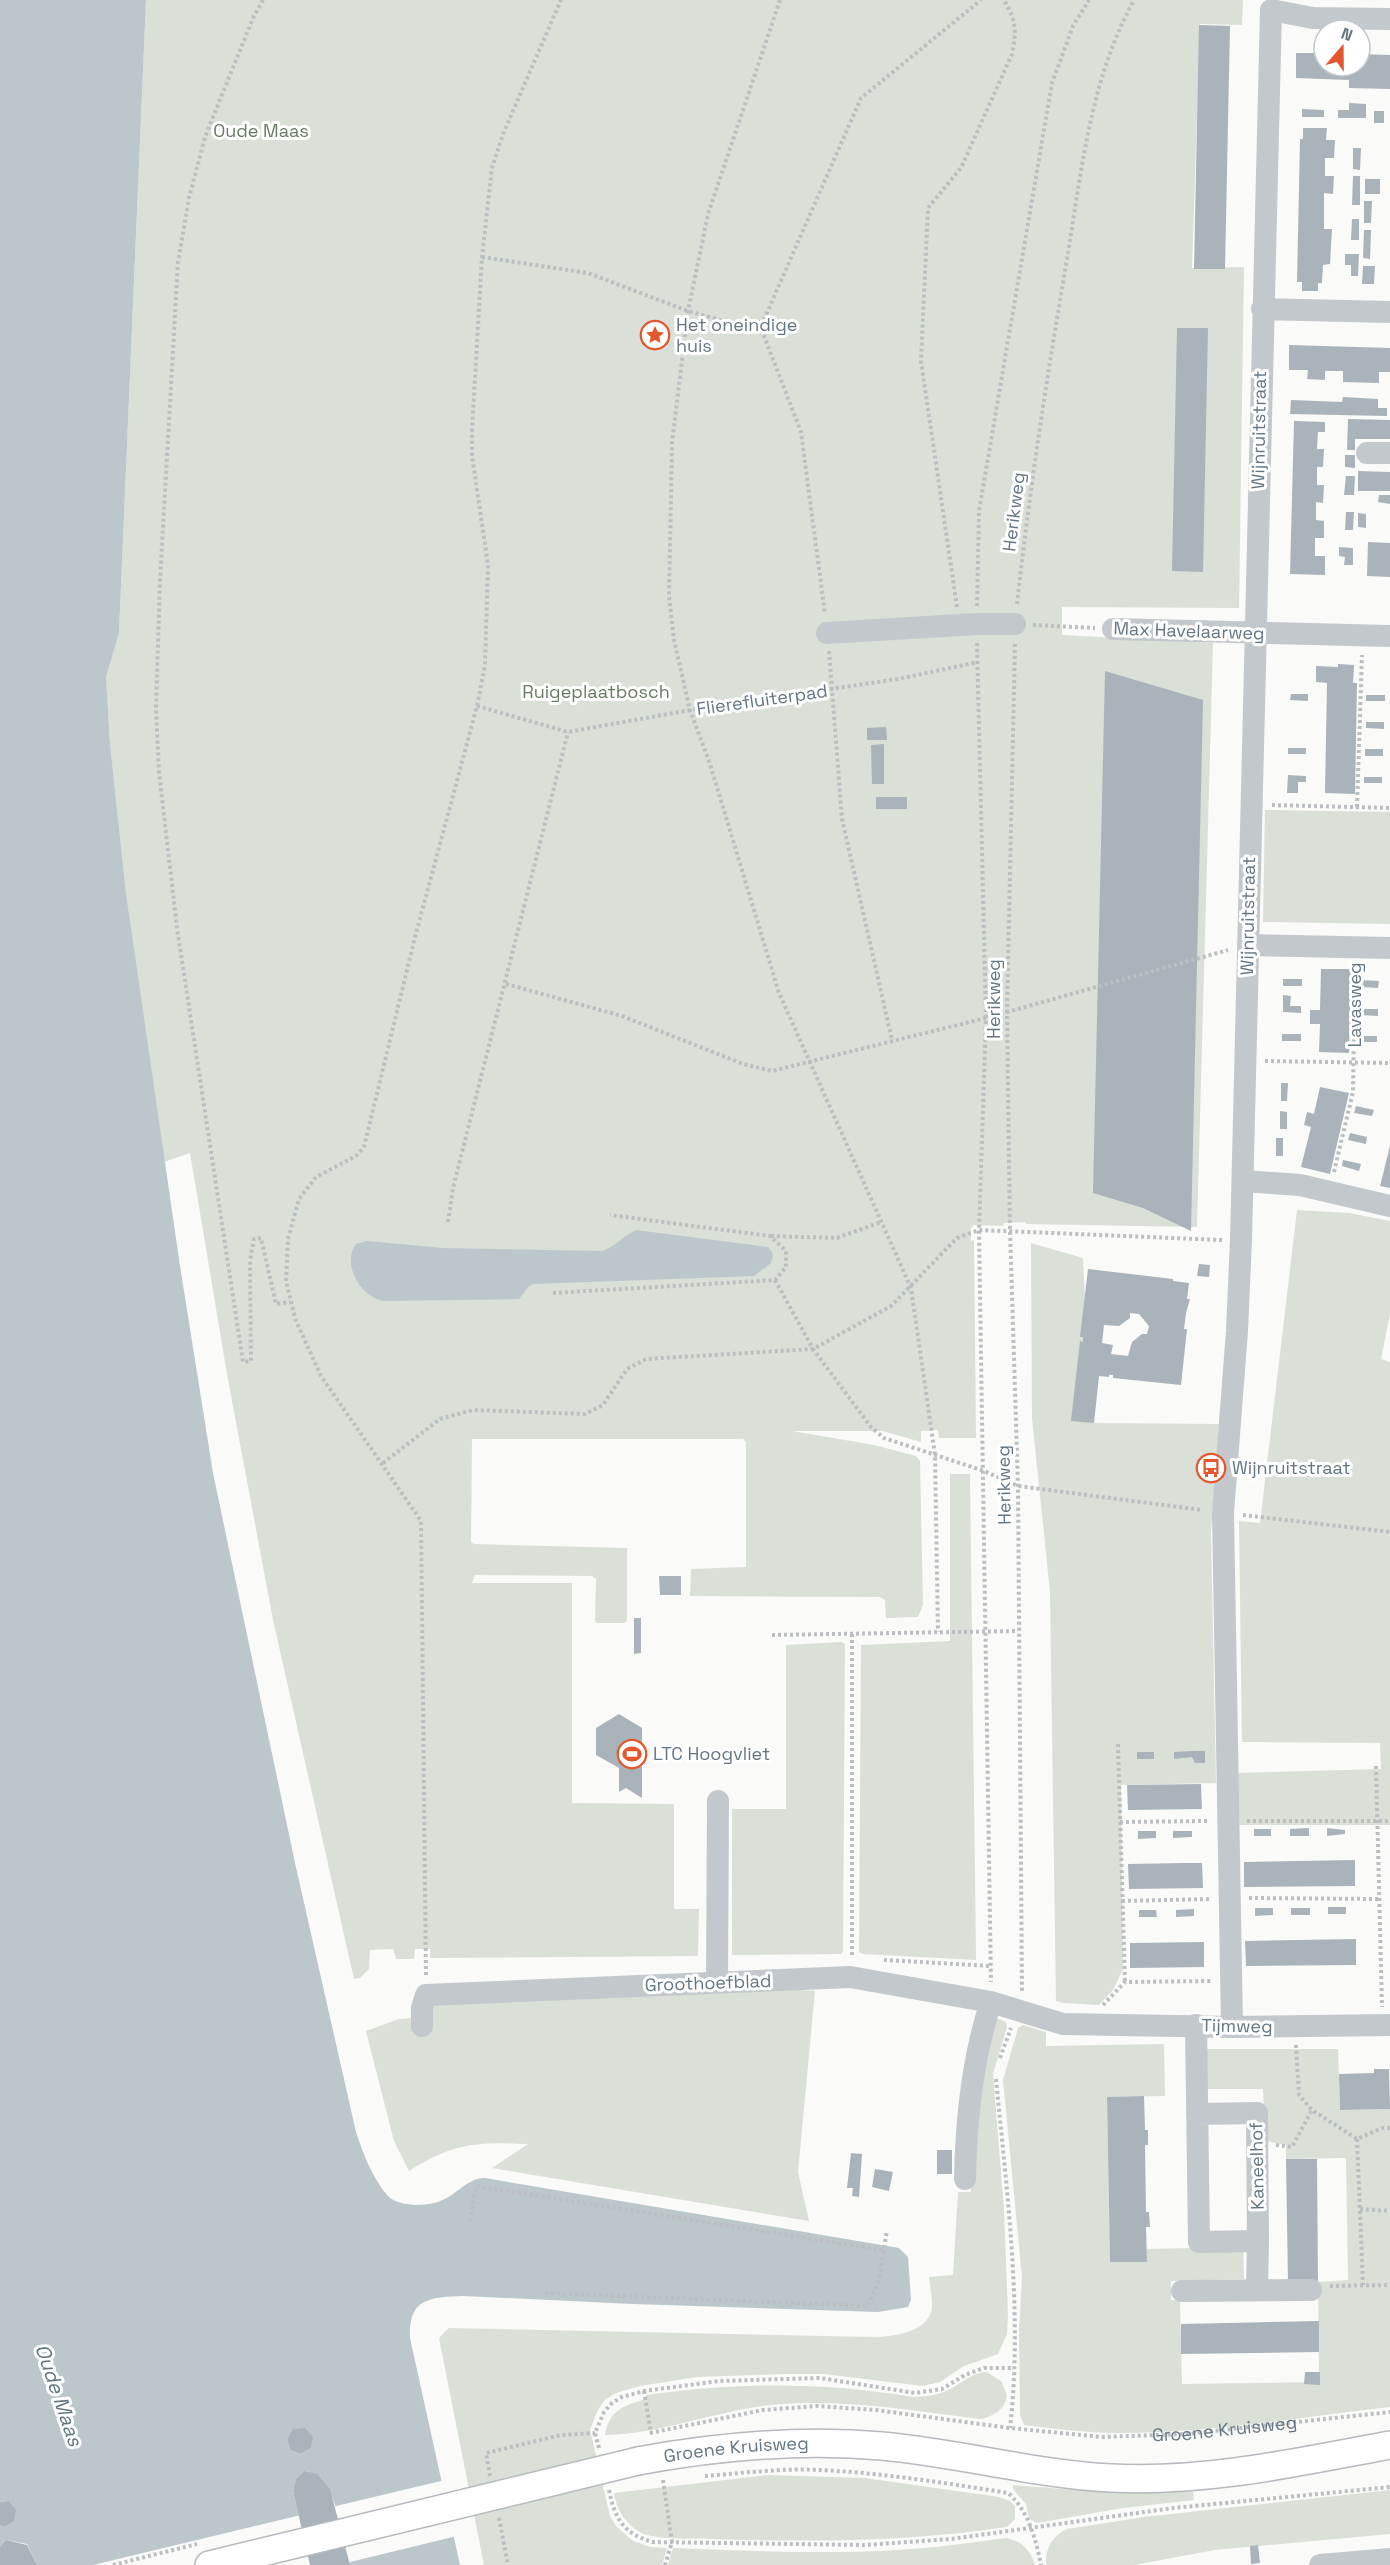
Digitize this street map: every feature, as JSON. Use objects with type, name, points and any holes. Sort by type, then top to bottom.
[{"type":"main road","name":"Groene Kruisweg","points":[[209,2565],[640,2448],[712,2448],[816,2442],[883,2446],[1009,2467],[1114,2478],[1185,2476],[1274,2466],[1390,2445]]},
{"type":"main road","name":"Groene Kruisweg","points":[[1274,2466],[1390,2462]]},
{"type":"street","name":"Wijnruitstraat","points":[[1232,2027],[1223,1513],[1237,1331],[1243,1181],[1250,804],[1271,10],[1313,18],[1390,19]]},
{"type":"street","points":[[1262,309],[1390,312]]},
{"type":"street","points":[[1367,453],[1390,453]]},
{"type":"street","points":[[827,633],[968,624],[1015,624]]},
{"type":"street","name":"Max Havelaarweg","points":[[1113,629],[1390,636]]},
{"type":"street","name":"Lavasweg","points":[[1248,945],[1390,948]]},
{"type":"street","points":[[1243,1181],[1300,1185],[1390,1206]]},
{"type":"street","points":[[717,1982],[718,1801]]},
{"type":"street","name":"Groothoefblad","points":[[422,2026],[422,2007],[426,1995],[850,1977],[991,2002],[1018,2010]]},
{"type":"street","points":[[964,2178],[965,2141],[982,2028],[991,2002]]},
{"type":"street","name":"Tijmweg","points":[[1018,2010],[1063,2024],[1232,2027],[1386,2025]]},
{"type":"street","points":[[1196,2025],[1199,2242],[1258,2241]]},
{"type":"street","name":"Kaneelhof","points":[[1197,2114],[1257,2113],[1257,2290]]},
{"type":"street","points":[[1182,2291],[1311,2290]]},
{"type":"street","points":[[1320,2565],[1390,2559]]},
{"type":"path","points":[[262,0],[205,137],[189,198],[178,262],[160,581],[156,708],[159,772],[177,928],[243,1362],[251,1361],[250,1262],[254,1239],[261,1238],[276,1304],[290,1302]]},
{"type":"path","points":[[426,1966],[421,1521],[321,1376],[290,1302],[286,1281],[286,1256],[291,1222],[299,1199],[316,1177],[356,1156],[364,1147],[415,937],[477,706],[485,665],[488,565],[472,456],[482,257],[492,168],[503,134],[561,0]]},
{"type":"path","points":[[780,0],[708,214],[687,311],[672,443],[669,596],[674,640],[690,710],[710,764],[779,993],[911,1288],[935,1455],[938,1632]]},
{"type":"path","points":[[759,331],[861,98],[981,0]]},
{"type":"path","points":[[875,1959],[991,1966],[979,1230],[986,1018],[978,662],[968,624],[921,361],[927,208],[961,168],[1012,54],[1016,33],[1012,15],[1004,0]]},
{"type":"path","points":[[968,624],[979,511],[1052,83],[1073,26],[1089,0]]},
{"type":"path","name":"Herikweg","points":[[999,2061],[1018,2010],[1022,1988],[1018,1486],[1010,1230],[1007,1011],[1015,624],[1029,489],[1085,151],[1097,90],[1112,47],[1134,0]]},
{"type":"path","points":[[482,257],[588,273],[687,311],[759,331],[764,336],[801,432],[827,633],[842,819],[892,1040]]},
{"type":"path","name":"Max Havelaarweg","points":[[1015,624],[1113,629]]},
{"type":"path","points":[[1357,807],[1362,635]]},
{"type":"path","name":"Flierefluiterpad","points":[[477,706],[568,732],[690,710],[898,680],[978,662]]},
{"type":"path","points":[[448,1222],[453,1188],[568,732]]},
{"type":"path","points":[[1250,804],[1390,808]]},
{"type":"path","name":"Lavasweg","points":[[1329,1192],[1353,1092],[1355,947]]},
{"type":"path","points":[[506,984],[622,1016],[743,1064],[772,1071],[986,1018],[1212,954]]},
{"type":"path","points":[[1246,1060],[1390,1063]]},
{"type":"path","points":[[610,1215],[770,1236],[837,1238],[881,1222]]},
{"type":"path","points":[[383,1463],[440,1419],[473,1410],[585,1414],[603,1405],[627,1369],[646,1359],[813,1349],[891,1306],[911,1288],[957,1238],[979,1230],[1241,1240]]},
{"type":"path","points":[[553,1293],[775,1280],[786,1267],[786,1251],[770,1236]]},
{"type":"path","points":[[775,1280],[813,1349],[871,1427],[884,1438],[984,1471],[1018,1486],[1390,1532]]},
{"type":"path","points":[[772,1635],[1018,1631]]},
{"type":"path","points":[[852,1634],[852,1958],[863,1959]]},
{"type":"path","points":[[1118,1744],[1125,1982]]},
{"type":"path","points":[[1376,1766],[1386,2025]]},
{"type":"path","points":[[1120,1822],[1390,1821]]},
{"type":"path","points":[[1084,2024],[1125,1982],[1230,1980]]},
{"type":"path","points":[[1295,2026],[1299,2095],[1312,2110],[1357,2139]]},
{"type":"path","points":[[995,2071],[1012,2250],[1014,2395],[1010,2428]]},
{"type":"path","points":[[1257,2143],[1292,2147],[1312,2110]]},
{"type":"path","points":[[1357,2139],[1382,2128],[1390,2128]]},
{"type":"path","points":[[1357,2139],[1363,2285]]},
{"type":"path","points":[[470,2221],[476,2186],[883,2250]]},
{"type":"path","points":[[1360,2209],[1390,2211]]},
{"type":"path","points":[[545,2293],[868,2306],[879,2280],[887,2230]]},
{"type":"path","points":[[1311,2290],[1324,2286],[1390,2285]]},
{"type":"path","points":[[598,2443],[595,2433],[604,2412],[622,2397],[644,2391],[719,2382],[820,2378],[915,2392],[942,2389],[965,2375],[984,2368],[1013,2368]]},
{"type":"path","points":[[644,2391],[651,2433]]},
{"type":"path","name":"Groene Kruisweg","points":[[640,2448],[651,2433],[763,2410],[817,2406],[876,2410],[1079,2436],[1138,2438],[1390,2412]]},
{"type":"path","points":[[561,2435],[595,2433]]},
{"type":"path","name":"Groene Kruisweg","points":[[695,2477],[761,2471],[819,2470],[959,2485],[1008,2493],[1019,2503],[1032,2529]]},
{"type":"path","name":"Groene Kruisweg","points":[[672,2542],[663,2480],[674,2479]]},
{"type":"path","points":[[610,2498],[613,2513],[631,2534],[652,2542],[865,2545],[951,2539],[1173,2508],[1390,2487]]},
{"type":"path","points":[[1032,2529],[1041,2565]]},
{"type":"path","points":[[665,2565],[672,2542]]},
{"type":"green space","name":"Ruigeplaatbosch","points":[[146,0],[1243,0],[1242,25],[1200,24],[1192,268],[1244,267],[1239,608],[1062,607],[1062,635],[1213,643],[1197,1227],[1026,1224],[1025,1222],[1004,1223],[1003,1226],[974,1225],[971,1228],[971,1241],[974,1240],[976,1438],[939,1438],[938,1430],[921,1431],[921,1442],[883,1431],[792,1431],[874,1445],[916,1456],[920,1461],[923,1605],[918,1617],[886,1618],[885,1600],[880,1597],[690,1596],[691,1569],[746,1567],[746,1442],[743,1439],[472,1439],[471,1542],[474,1544],[627,1548],[627,1621],[624,1623],[597,1623],[595,1620],[596,1579],[592,1576],[475,1575],[472,1583],[572,1583],[572,1803],[674,1804],[674,1909],[699,1909],[698,1956],[430,1958],[430,1949],[415,1949],[414,1959],[396,1959],[393,1949],[370,1950],[369,1969],[360,1978],[354,1979],[273,1620],[227,1374],[190,1153],[164,1162],[126,893],[110,743],[106,677],[119,633]]},
{"type":"green space","points":[[1265,810],[1390,812],[1390,924],[1263,922]]},
{"type":"green space","points":[[1297,1210],[1349,1213],[1390,1221],[1390,1314],[1381,1359],[1390,1362],[1390,1825],[1236,1825],[1235,1773],[1381,1769],[1380,1743],[1242,1742],[1239,1521],[1260,1523]]},
{"type":"green space","points":[[1031,1243],[1083,1258],[1091,1423],[1219,1424],[1211,1533],[1216,1783],[1121,1785],[1123,1969],[1113,1990],[1099,2005],[1056,2001],[1050,1592],[1032,1418]]},
{"type":"green space","points":[[950,1474],[970,1474],[976,1960],[863,1954],[859,1952],[861,1645],[950,1641]]},
{"type":"green space","points":[[841,1642],[845,1644],[843,1951],[841,1954],[732,1955],[732,1809],[786,1809],[786,1645]]},
{"type":"green space","points":[[768,1988],[815,1991],[798,2172],[809,2221],[492,2168],[528,2144],[494,2143],[466,2146],[439,2155],[409,2171],[394,2141],[366,2031],[399,2019],[414,2018],[430,2005]]},
{"type":"green space","points":[[996,2018],[1006,2022],[1007,2027],[993,2074],[1004,2210],[1008,2316],[1007,2334],[998,2354],[964,2366],[940,2382],[923,2386],[823,2374],[787,2374],[697,2377],[640,2386],[616,2393],[605,2400],[590,2430],[610,2516],[616,2526],[633,2541],[651,2547],[667,2548],[662,2565],[484,2565],[439,2338],[449,2328],[874,2337],[900,2334],[918,2327],[930,2315],[932,2306],[929,2277],[953,2275],[958,2192],[971,2192],[974,2126]]},
{"type":"green space","points":[[1023,2025],[1046,2032],[1046,2046],[1164,2044],[1165,2096],[1107,2097],[1110,2262],[1146,2262],[1147,2249],[1243,2247],[1244,2279],[1171,2281],[1171,2300],[1180,2300],[1182,2384],[1319,2382],[1318,2282],[1348,2280],[1346,2158],[1286,2159],[1286,2145],[1265,2141],[1263,2089],[1207,2089],[1207,2049],[1338,2049],[1340,2110],[1390,2109],[1390,2407],[1222,2427],[1154,2432],[1096,2432],[1024,2425],[1020,2415],[1019,2330],[1022,2277],[1003,2080],[1018,2028]]},
{"type":"green space","points":[[987,2372],[1002,2382],[1007,2396],[1004,2405],[998,2411],[981,2419],[877,2406],[798,2403],[750,2408],[647,2431],[605,2435],[614,2414],[625,2406],[647,2399],[646,2395],[748,2386],[813,2386],[914,2397],[940,2393],[953,2388],[971,2376]]},
{"type":"green space","points":[[769,2475],[865,2478],[999,2497],[1010,2501],[1015,2506],[1015,2519],[1007,2527],[933,2536],[822,2540],[672,2538],[644,2534],[633,2528],[622,2515],[614,2493]]},
{"type":"green space","points":[[1013,2485],[1100,2492],[1193,2492],[1194,2500],[1123,2508],[1037,2523],[1029,2519],[1026,2504],[1013,2489]]},
{"type":"green space","points":[[1390,2490],[1390,2534],[1215,2550],[1134,2565],[1046,2565],[1050,2544],[1057,2535],[1067,2529],[1144,2517]]},
{"type":"green space","points":[[1006,2538],[1017,2541],[1025,2547],[1035,2565],[668,2565],[673,2548],[852,2552],[947,2546]]},
{"type":"water","name":"Oude Maas","points":[[0,0],[146,0],[119,633],[106,677],[110,743],[126,893],[180,1266],[213,1473],[295,1863],[356,2132],[377,2181],[387,2195],[404,2204],[434,2203],[473,2181],[485,2178],[899,2248],[908,2257],[911,2300],[908,2307],[878,2312],[463,2296],[431,2299],[423,2303],[413,2315],[410,2338],[460,2565],[350,2565],[332,2497],[317,2476],[306,2471],[296,2479],[293,2491],[310,2565],[37,2565],[27,2544],[6,2540],[0,2547],[0,2525],[4,2527],[8,2501],[0,2502]],"holes":[[[294,2429],[312,2437],[311,2448],[301,2454],[290,2450],[287,2439]]]},
{"type":"water","points":[[636,1230],[768,1247],[773,1254],[771,1263],[754,1276],[534,1284],[529,1286],[519,1299],[384,1301],[368,1294],[361,1287],[352,1270],[352,1252],[356,1244],[367,1241],[443,1248],[602,1251]]},
{"type":"pier","points":[[445,2480],[457,2536],[346,2563],[332,2507]]},
{"type":"pier","points":[[301,2515],[313,2565],[93,2565]]},
{"type":"building","points":[[1199,25],[1230,26],[1225,269],[1194,269]]},
{"type":"building","points":[[1296,53],[1312,53],[1312,78],[1372,78],[1372,54],[1390,55],[1390,89],[1349,88],[1349,80],[1296,78]]},
{"type":"building","points":[[1349,103],[1366,104],[1366,118],[1338,118],[1338,110],[1349,110]]},
{"type":"building","points":[[1302,109],[1324,110],[1324,117],[1302,117]]},
{"type":"building","points":[[1374,111],[1384,111],[1384,123],[1374,123]]},
{"type":"building","points":[[1303,128],[1327,128],[1326,140],[1335,140],[1334,158],[1325,158],[1325,176],[1334,176],[1333,194],[1324,193],[1324,229],[1332,229],[1330,264],[1323,265],[1322,283],[1318,283],[1318,291],[1302,291],[1302,282],[1297,282],[1300,139],[1303,139]]},
{"type":"building","points":[[1353,148],[1361,148],[1360,170],[1353,169]]},
{"type":"building","points":[[1353,176],[1360,176],[1360,205],[1352,205]]},
{"type":"building","points":[[1365,179],[1380,179],[1380,194],[1365,194]]},
{"type":"building","points":[[1364,201],[1372,201],[1371,223],[1364,223]]},
{"type":"building","points":[[1352,219],[1359,219],[1359,240],[1351,240]]},
{"type":"building","points":[[1364,230],[1371,230],[1370,259],[1363,258]]},
{"type":"building","points":[[1345,254],[1359,254],[1358,276],[1351,276],[1351,265],[1345,265]]},
{"type":"building","points":[[1363,266],[1375,266],[1374,284],[1362,284]]},
{"type":"building","points":[[1177,328],[1208,328],[1203,572],[1172,571]]},
{"type":"building","points":[[1289,345],[1390,348],[1390,372],[1379,372],[1379,383],[1343,382],[1343,371],[1325,371],[1325,380],[1307,379],[1308,370],[1289,370]]},
{"type":"building","points":[[1343,397],[1378,399],[1378,408],[1387,408],[1387,416],[1290,414],[1291,400],[1342,402]]},
{"type":"building","points":[[1348,419],[1390,420],[1390,439],[1355,439],[1355,450],[1347,450]]},
{"type":"building","points":[[1294,421],[1325,422],[1325,432],[1318,432],[1317,449],[1324,449],[1323,467],[1317,467],[1317,485],[1324,485],[1323,503],[1316,502],[1316,520],[1324,521],[1324,538],[1315,538],[1315,556],[1325,556],[1325,575],[1290,574]]},
{"type":"building","points":[[1345,455],[1355,455],[1355,468],[1345,467]]},
{"type":"building","points":[[1358,471],[1390,472],[1390,491],[1358,491]]},
{"type":"building","points":[[1346,476],[1355,476],[1354,495],[1344,495]]},
{"type":"building","points":[[1379,495],[1390,495],[1390,504],[1378,502]]},
{"type":"building","points":[[1346,512],[1354,512],[1353,530],[1345,530]]},
{"type":"building","points":[[1358,513],[1366,514],[1366,528],[1358,527]]},
{"type":"building","points":[[1368,542],[1390,543],[1390,577],[1367,576]]},
{"type":"building","points":[[1339,547],[1353,548],[1353,565],[1344,565],[1345,557],[1339,556]]},
{"type":"building","points":[[1338,664],[1354,665],[1353,683],[1357,683],[1355,794],[1325,793],[1327,683],[1316,682],[1316,666],[1338,667]]},
{"type":"building","points":[[1105,671],[1203,700],[1191,1231],[1143,1208],[1093,1193]]},
{"type":"building","points":[[1291,694],[1308,694],[1308,701],[1290,700]]},
{"type":"building","points":[[1366,695],[1385,695],[1385,701],[1366,701]]},
{"type":"building","points":[[1366,722],[1384,722],[1384,729],[1366,728]]},
{"type":"building","points":[[886,727],[887,740],[867,740],[867,728]]},
{"type":"building","points":[[884,744],[884,784],[872,784],[871,745]]},
{"type":"building","points":[[1288,748],[1306,748],[1306,754],[1288,754]]},
{"type":"building","points":[[1365,749],[1383,749],[1383,756],[1365,756]]},
{"type":"building","points":[[1288,775],[1306,776],[1306,782],[1298,782],[1298,793],[1287,793]]},
{"type":"building","points":[[1364,777],[1382,777],[1382,783],[1364,783]]},
{"type":"building","points":[[876,797],[907,797],[907,809],[876,809]]},
{"type":"building","points":[[1321,969],[1351,969],[1349,1053],[1319,1052],[1320,1024],[1310,1024],[1310,1010],[1320,1010]]},
{"type":"building","points":[[1283,979],[1302,979],[1302,986],[1283,986]]},
{"type":"building","points":[[1360,980],[1379,981],[1378,988],[1360,987]]},
{"type":"building","points":[[1283,995],[1291,996],[1290,1006],[1301,1006],[1301,1013],[1283,1012]]},
{"type":"building","points":[[1359,1009],[1378,1009],[1378,1016],[1359,1015]]},
{"type":"building","points":[[1282,1034],[1301,1034],[1301,1041],[1282,1041]]},
{"type":"building","points":[[1359,1036],[1377,1036],[1377,1042],[1359,1042]]},
{"type":"building","points":[[1281,1083],[1288,1083],[1287,1101],[1281,1101]]},
{"type":"building","points":[[1320,1087],[1349,1093],[1330,1174],[1301,1167],[1311,1127],[1304,1125],[1307,1112],[1314,1114]]},
{"type":"building","points":[[1356,1106],[1374,1110],[1372,1116],[1354,1113]]},
{"type":"building","points":[[1280,1111],[1287,1112],[1287,1129],[1280,1129]]},
{"type":"building","points":[[1350,1133],[1367,1137],[1366,1144],[1348,1140]]},
{"type":"building","points":[[1276,1138],[1283,1138],[1283,1156],[1276,1156]]},
{"type":"building","points":[[1390,1146],[1390,1188],[1380,1186]]},
{"type":"building","points":[[1343,1160],[1361,1164],[1359,1171],[1342,1166]]},
{"type":"building","points":[[1199,1264],[1210,1265],[1209,1277],[1197,1276]]},
{"type":"building","points":[[1088,1269],[1189,1283],[1187,1299],[1190,1299],[1184,1329],[1187,1329],[1181,1385],[1113,1378],[1113,1375],[1099,1376],[1094,1423],[1071,1421],[1080,1341],[1083,1342],[1083,1337],[1080,1337]],"holes":[[[1130,1313],[1139,1314],[1149,1326],[1147,1334],[1142,1334],[1132,1342],[1128,1356],[1111,1354],[1113,1345],[1102,1343],[1104,1325],[1119,1326],[1130,1318]]]},
{"type":"building","points":[[659,1576],[681,1576],[681,1595],[660,1595]]},
{"type":"building","points":[[634,1618],[641,1618],[641,1653],[634,1654]]},
{"type":"building","points":[[619,1714],[642,1728],[642,1798],[626,1788],[619,1792],[619,1768],[596,1755],[596,1728]]},
{"type":"building","points":[[1205,1751],[1205,1763],[1195,1763],[1192,1757],[1174,1759],[1174,1752]]},
{"type":"building","points":[[1137,1752],[1154,1752],[1154,1759],[1137,1759]]},
{"type":"building","points":[[1201,1784],[1202,1809],[1128,1810],[1127,1785]]},
{"type":"building","points":[[1309,1828],[1309,1836],[1290,1836],[1290,1829]]},
{"type":"building","points":[[1327,1828],[1345,1830],[1345,1834],[1327,1836]]},
{"type":"building","points":[[1254,1829],[1271,1829],[1271,1836],[1254,1836]]},
{"type":"building","points":[[1138,1831],[1156,1831],[1156,1838],[1138,1839]]},
{"type":"building","points":[[1173,1831],[1192,1831],[1192,1837],[1173,1838]]},
{"type":"building","points":[[1355,1860],[1355,1886],[1244,1887],[1244,1862]]},
{"type":"building","points":[[1202,1863],[1203,1888],[1129,1889],[1128,1864]]},
{"type":"building","points":[[1328,1907],[1346,1907],[1346,1914],[1328,1914]]},
{"type":"building","points":[[1255,1908],[1273,1908],[1273,1915],[1255,1916]]},
{"type":"building","points":[[1291,1908],[1310,1908],[1310,1915],[1291,1915]]},
{"type":"building","points":[[1194,1909],[1194,1916],[1176,1917],[1176,1910]]},
{"type":"building","points":[[1139,1910],[1156,1910],[1157,1917],[1139,1917]]},
{"type":"building","points":[[1356,1939],[1356,1965],[1246,1966],[1245,1941]]},
{"type":"building","points":[[1204,1942],[1204,1967],[1130,1968],[1130,1943]]},
{"type":"building","points":[[1374,2069],[1389,2069],[1390,2109],[1340,2110],[1339,2074],[1374,2073]]},
{"type":"building","points":[[1144,2096],[1145,2130],[1148,2130],[1148,2145],[1145,2145],[1146,2212],[1149,2212],[1150,2227],[1146,2227],[1147,2262],[1110,2262],[1107,2097]]},
{"type":"building","points":[[937,2150],[952,2150],[952,2174],[937,2174]]},
{"type":"building","points":[[851,2153],[862,2154],[859,2197],[852,2196],[853,2188],[847,2188]]},
{"type":"building","points":[[1286,2159],[1317,2159],[1318,2282],[1288,2282]]},
{"type":"building","points":[[875,2169],[893,2172],[889,2191],[872,2187]]},
{"type":"building","points":[[1319,2321],[1319,2352],[1181,2354],[1181,2324]]},
{"type":"building","points":[[1305,2372],[1320,2372],[1320,2385],[1304,2384]]},
{"type":"building","points":[[305,2428],[313,2437],[311,2448],[301,2454],[290,2450],[287,2439],[293,2429]]},
{"type":"building","points":[[305,2471],[317,2474],[330,2489],[350,2565],[310,2565],[293,2491],[296,2479]]},
{"type":"building","points":[[8,2501],[16,2510],[14,2521],[4,2527],[0,2525],[0,2502]]},
{"type":"building","points":[[6,2540],[27,2545],[37,2565],[0,2565],[0,2547]]},
{"type":"building","points":[[1258,2545],[1260,2563],[1251,2564],[1250,2546]]},
{"type":"place","name":"Het oneindige huis","points":[[655,335]]},
{"type":"place","name":"Wijnruitstraat","points":[[1211,1468]]},
{"type":"place","name":"LTC Hoogvliet","points":[[632,1754]]}]
